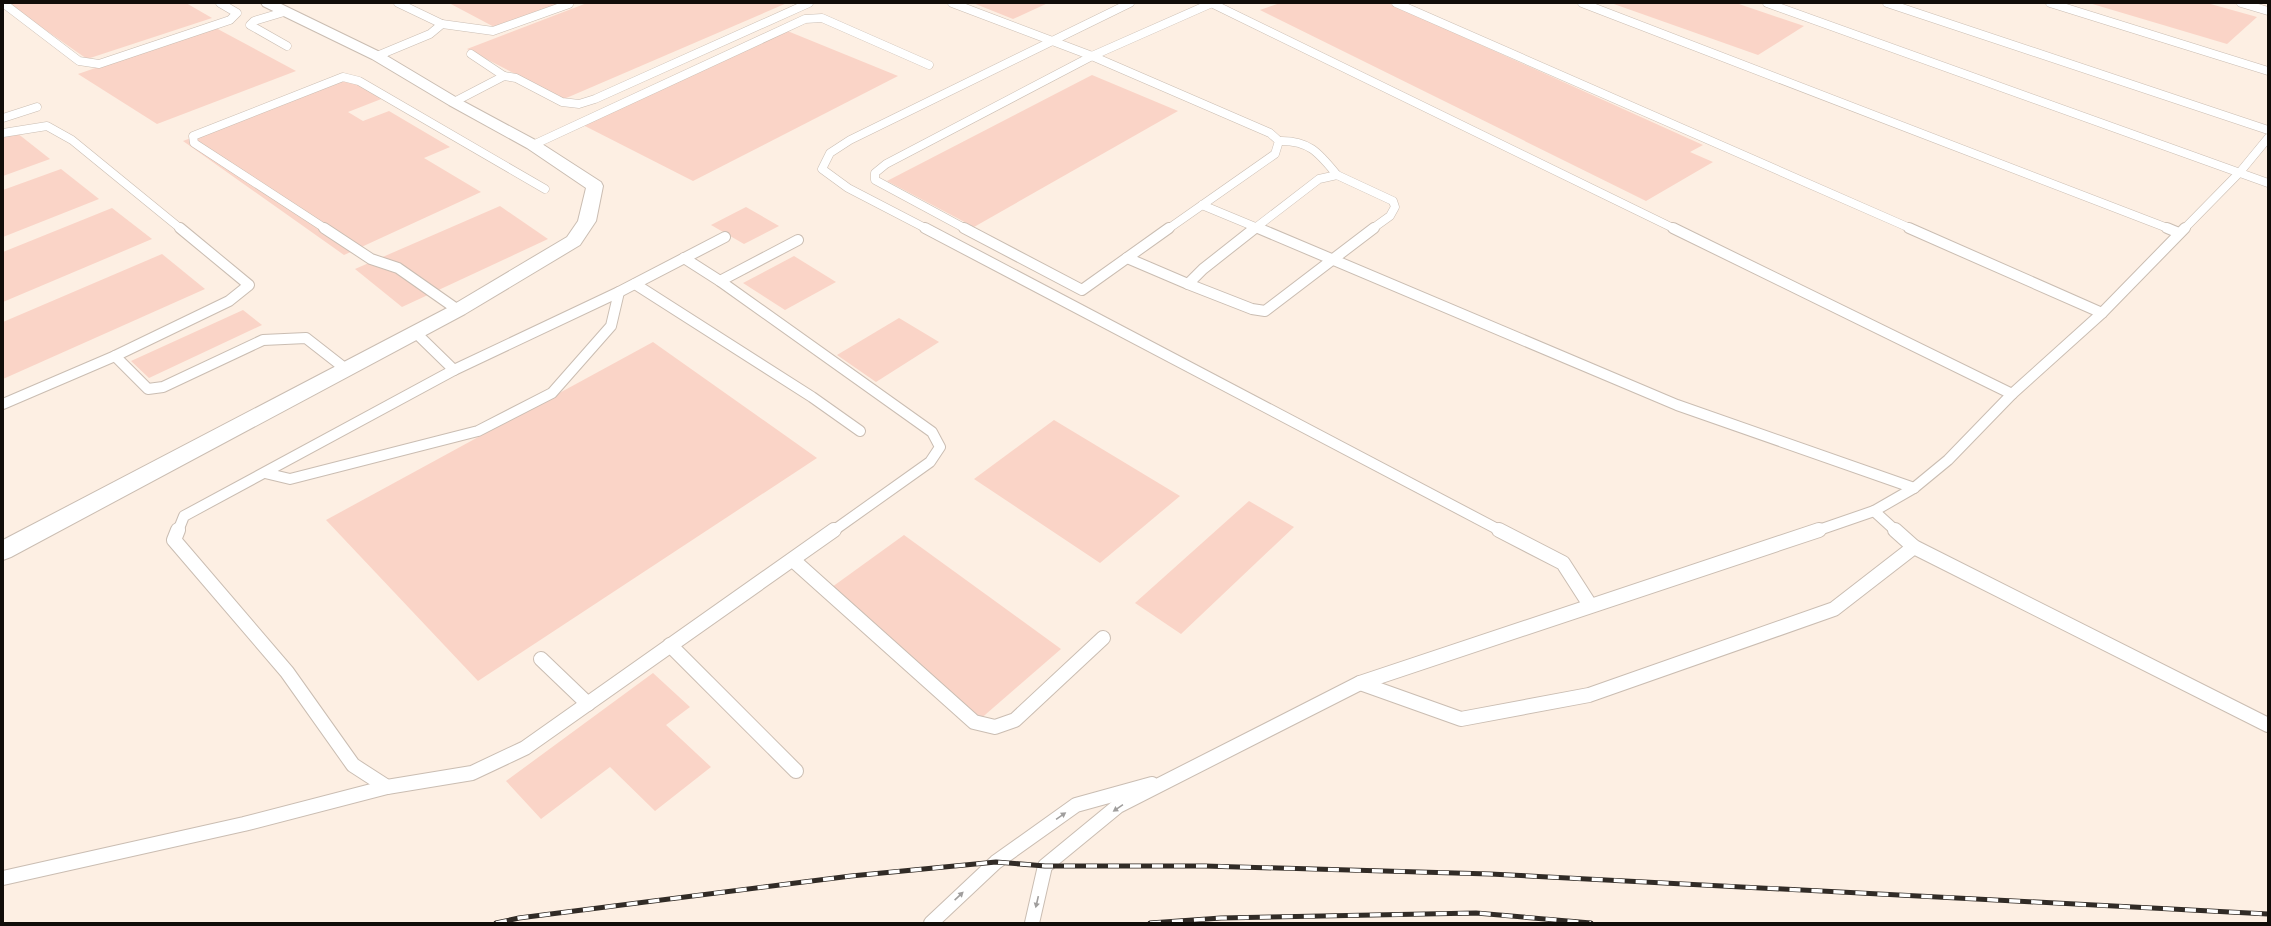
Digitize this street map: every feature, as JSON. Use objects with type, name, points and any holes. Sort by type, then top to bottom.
[{"type":"street","points":[[3,551],[458,310],[574,241],[587,221],[595,186],[533,145],[454,102],[377,56],[276,7]]},
{"type":"lane","points":[[4,3],[79,61],[99,64],[230,20],[237,13],[220,3]]},
{"type":"lane","points":[[398,3],[442,24],[493,31],[569,4]]},
{"type":"lane","points":[[471,54],[504,76],[516,78],[562,102],[579,104],[595,99],[809,3]]},
{"type":"lane","points":[[952,3],[1092,56],[1270,133],[1279,141],[1293,140],[1310,146],[1337,176],[1393,201],[1395,207],[1390,216],[1265,311],[1252,309],[1127,258]]},
{"type":"lane","points":[[1130,3],[850,140],[830,153],[822,169],[848,188],[1563,563],[1590,605]]},
{"type":"lane","points":[[1279,141],[1274,154],[1082,290],[1048,274],[875,180],[875,173],[886,164],[1092,56],[1212,3],[2012,394]]},
{"type":"lane","points":[[1396,3],[2102,313]]},
{"type":"lane","points":[[1582,3],[2179,233]]},
{"type":"lane","points":[[1767,3],[2268,183]]},
{"type":"lane","points":[[1887,3],[2268,130]]},
{"type":"lane","points":[[2050,3],[2268,70]]},
{"type":"lane","points":[[2241,3],[2268,10]]},
{"type":"lane","points":[[276,7],[250,25],[287,46]]},
{"type":"lane","points":[[533,145],[806,19],[822,18],[929,65]]},
{"type":"lane","points":[[377,56],[430,34],[442,24]]},
{"type":"lane","points":[[454,102],[504,76]]},
{"type":"lane","points":[[458,310],[398,268],[371,259],[194,143],[192,136],[343,77],[359,81],[545,189]]},
{"type":"lane","points":[[3,118],[37,107]]},
{"type":"lane","points":[[3,133],[12,130],[47,126],[72,140],[249,285],[229,301],[115,356],[3,404]]},
{"type":"lane","points":[[1032,923],[1045,866],[1118,806],[1360,683],[1874,511],[1914,488],[1948,460],[2012,394],[2102,313],[2240,172],[2268,138]]},
{"type":"lane","points":[[1188,284],[1203,269],[1319,179],[1337,176]]},
{"type":"lane","points":[[1202,205],[1332,261],[1677,404],[1914,488]]},
{"type":"lane","points":[[387,787],[353,765],[287,672],[174,540],[184,516],[265,474],[454,370],[619,292],[725,237]]},
{"type":"lane","points":[[720,281],[798,240]]},
{"type":"lane","points":[[3,878],[244,824],[387,787],[472,772],[525,748],[930,462],[940,447],[932,432],[720,281],[684,258]]},
{"type":"lane","points":[[635,284],[812,397],[860,431]]},
{"type":"lane","points":[[265,474],[290,479],[478,431],[552,393],[611,326],[619,292]]},
{"type":"lane","points":[[416,333],[454,370]]},
{"type":"lane","points":[[115,356],[148,389],[163,388],[263,340],[306,338],[347,370]]},
{"type":"lane","points":[[1874,511],[1914,547],[2268,724]]},
{"type":"lane","points":[[1360,683],[1461,719],[1589,695],[1834,609],[1914,547]]},
{"type":"lane","points":[[793,560],[974,722],[995,727],[1015,720],[1103,638]]},
{"type":"lane","points":[[670,645],[796,770]]},
{"type":"lane","points":[[541,659],[588,704]]},
{"type":"lane","points":[[931,923],[996,862],[1076,805],[1177,777]]},
{"type":"building","points":[[7,3],[186,3],[212,18],[87,59]]},
{"type":"building","points":[[449,3],[567,3],[498,29]]},
{"type":"building","points":[[587,3],[787,3],[564,99],[467,49]]},
{"type":"building","points":[[973,3],[1048,3],[1013,19]]},
{"type":"building","points":[[1280,3],[1388,3],[1703,145],[1690,152],[1713,162],[1646,201],[1260,10]]},
{"type":"building","points":[[1611,3],[1736,3],[1804,26],[1758,55]]},
{"type":"building","points":[[2089,3],[2207,3],[2257,17],[2227,44]]},
{"type":"building","points":[[214,27],[296,71],[157,124],[78,74]]},
{"type":"building","points":[[785,30],[898,76],[693,181],[579,123]]},
{"type":"building","points":[[1092,75],[1178,111],[974,227],[887,181]]},
{"type":"building","points":[[355,76],[389,96],[348,112],[363,121],[389,111],[450,147],[424,158],[481,192],[344,255],[183,141]]},
{"type":"building","points":[[17,133],[50,159],[3,176],[3,138]]},
{"type":"building","points":[[61,169],[99,199],[3,237],[3,190]]},
{"type":"building","points":[[500,206],[548,239],[402,307],[355,269]]},
{"type":"building","points":[[746,207],[779,226],[744,244],[711,225]]},
{"type":"building","points":[[112,208],[152,239],[3,302],[3,252]]},
{"type":"building","points":[[162,254],[205,289],[3,379],[3,322]]},
{"type":"building","points":[[794,256],[836,282],[785,310],[743,283]]},
{"type":"building","points":[[243,310],[262,325],[149,378],[131,361]]},
{"type":"building","points":[[899,318],[939,342],[876,382],[837,355]]},
{"type":"building","points":[[653,342],[817,458],[478,681],[326,520]]},
{"type":"building","points":[[1054,420],[1180,496],[1100,563],[974,479]]},
{"type":"building","points":[[1249,501],[1294,527],[1181,634],[1135,603]]},
{"type":"building","points":[[904,535],[1061,649],[978,721],[821,595]]},
{"type":"building","points":[[653,673],[690,707],[666,725],[711,767],[655,811],[610,767],[541,819],[506,781]]},
{"type":"railway","points":[[496,923],[519,918],[851,876],[996,862],[1045,866],[1205,866],[1490,874],[2268,914]]},
{"type":"railway","points":[[1150,923],[1221,918],[1476,913],[1591,923]]}]
